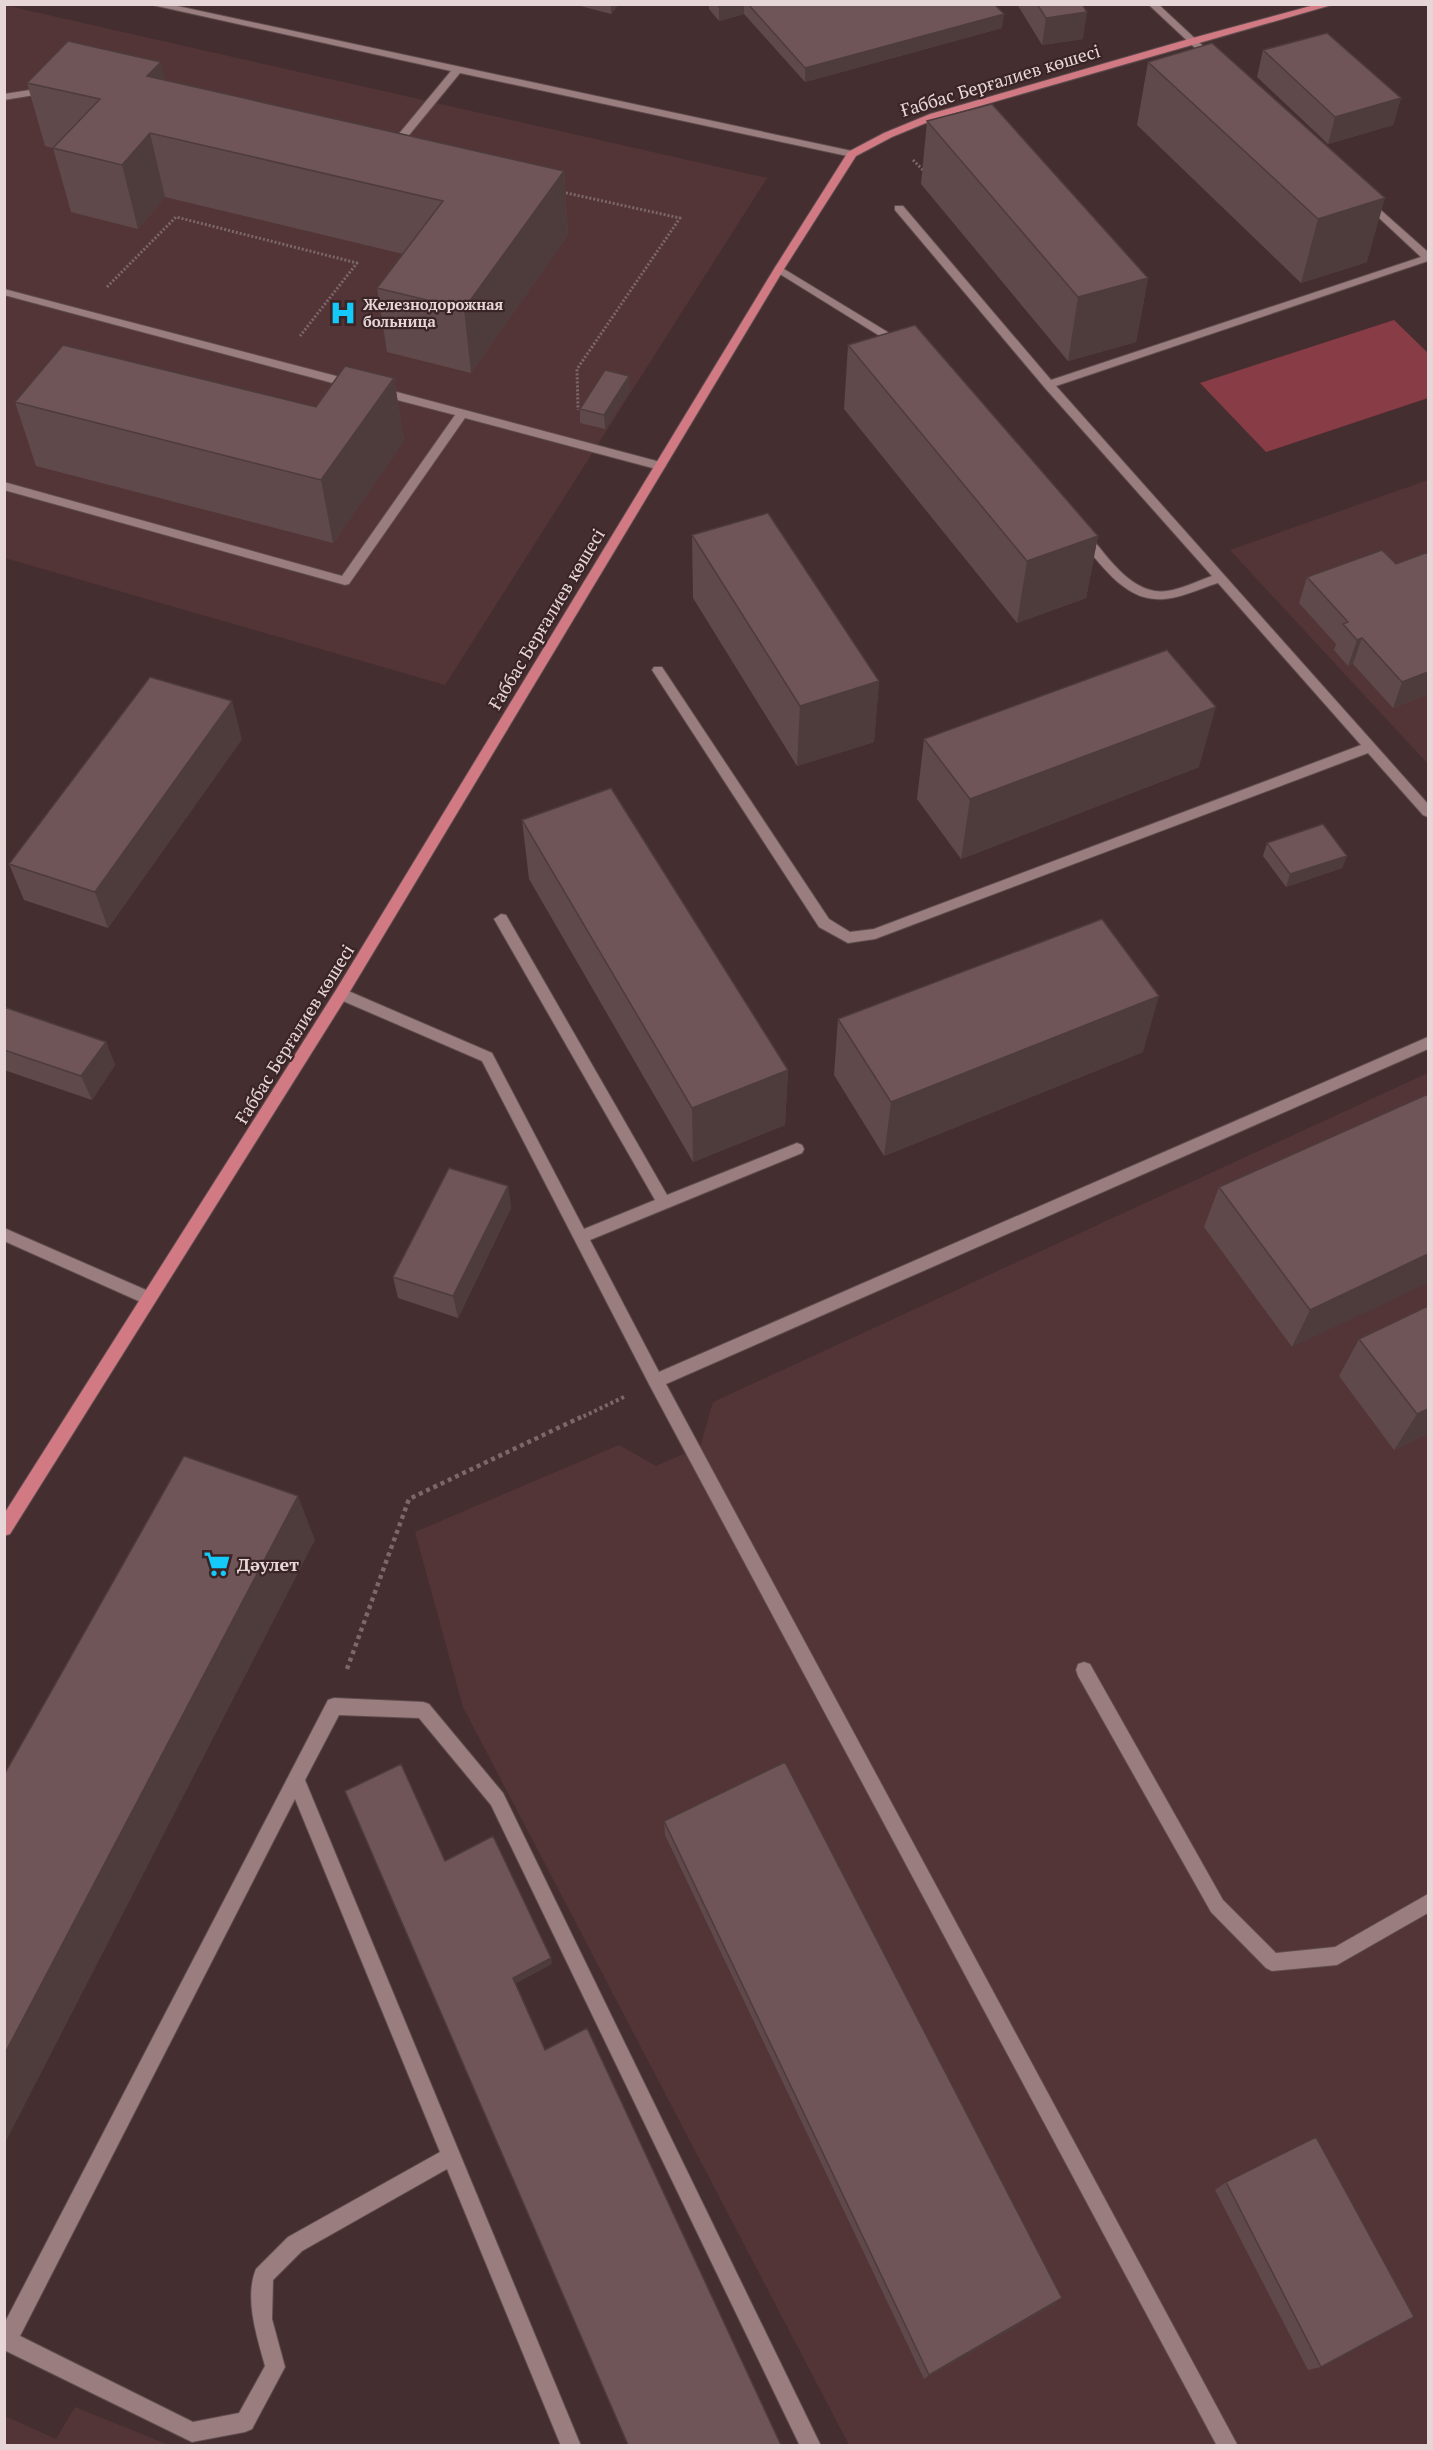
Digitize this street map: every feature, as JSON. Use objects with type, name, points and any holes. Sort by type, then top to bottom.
[{"type":"main road","name":"Ғаббас Берғалиев көшесі","points":[[4,1529],[341,994],[779,269],[852,154],[888,135],[934,116],[1192,41],[1331,4]]},
{"type":"street","points":[[152,4],[852,154]]},
{"type":"street","points":[[1152,4],[1219,65]]},
{"type":"street","points":[[378,150],[389,153],[458,70]]},
{"type":"street","points":[[4,97],[61,89]]},
{"type":"street","points":[[1049,385],[1428,257],[1359,193]]},
{"type":"street","points":[[899,208],[1049,385],[1428,812]]},
{"type":"street","points":[[779,269],[908,349]]},
{"type":"street","points":[[4,292],[660,466]]},
{"type":"street","points":[[4,486],[345,581],[462,413]]},
{"type":"street","points":[[1075,527],[1130,587],[1147,595],[1165,595],[1220,578]]},
{"type":"street","points":[[658,670],[824,923],[848,938],[875,934],[1371,747]]},
{"type":"street","points":[[501,919],[664,1203]]},
{"type":"street","points":[[341,994],[487,1057],[657,1382],[1228,2445]]},
{"type":"street","points":[[657,1382],[1428,1043]]},
{"type":"street","points":[[581,1237],[797,1149]]},
{"type":"street","points":[[4,1234],[148,1298]]},
{"type":"street","points":[[1084,1670],[1217,1906],[1272,1962],[1337,1956],[1428,1903]]},
{"type":"street","points":[[451,2156],[295,2244],[263,2276],[262,2319],[275,2367],[245,2422],[192,2432],[6,2340],[334,1706],[423,1710],[497,1799],[811,2445]]},
{"type":"street","points":[[296,1780],[571,2445]]},
{"type":"path","points":[[914,161],[928,175],[919,178]]},
{"type":"path","points":[[552,190],[680,218],[577,369],[579,444]]},
{"type":"path","points":[[82,313],[176,217],[357,263],[278,365]]},
{"type":"path","points":[[334,1706],[409,1499],[657,1382]]},
{"type":"shaded area","name":"Железнодорожная больница","points":[[4,5],[767,178],[445,685],[5,558]]},
{"type":"shaded area","points":[[1394,320],[1428,353],[1428,398],[1266,452],[1200,383]]},
{"type":"shaded area","points":[[1428,480],[1428,764],[1230,550]]},
{"type":"shaded area","points":[[1428,1073],[1428,2445],[849,2445],[463,1707],[415,1532],[619,1445],[656,1466],[700,1447],[713,1402]]},
{"type":"shaded area","points":[[75,2407],[169,2445],[5,2445],[5,2416],[56,2439]]},
{"type":"building","points":[[748,4],[994,4],[1004,14],[805,68]]},
{"type":"building","points":[[1037,4],[1082,4],[1087,12],[1046,18]]},
{"type":"building","points":[[1327,33],[1401,98],[1335,117],[1263,50]]},
{"type":"building","points":[[68,41],[161,62],[147,76],[564,171],[464,309],[377,288],[443,201],[150,133],[122,165],[53,148],[100,99],[27,83]]},
{"type":"building","points":[[1212,43],[1385,198],[1318,219],[1148,62]]},
{"type":"building","points":[[992,104],[1148,278],[1078,297],[927,121]]},
{"type":"building","points":[[915,325],[1098,536],[1027,561],[848,345]]},
{"type":"building","points":[[63,345],[316,407],[345,366],[394,378],[321,480],[15,402]]},
{"type":"building","points":[[605,370],[629,376],[604,415],[580,409]]},
{"type":"building","points":[[768,513],[879,681],[800,706],[692,535]]},
{"type":"building","points":[[1382,550],[1396,564],[1428,552],[1428,672],[1402,682],[1362,638],[1357,640],[1343,624],[1348,622],[1307,577]]},
{"type":"building","points":[[1167,650],[1216,707],[970,799],[924,739]]},
{"type":"building","points":[[150,677],[232,701],[95,892],[9,864]]},
{"type":"building","points":[[611,788],[788,1070],[692,1108],[522,820]]},
{"type":"building","points":[[1323,824],[1347,856],[1290,874],[1267,843]]},
{"type":"building","points":[[1102,919],[1159,996],[891,1102],[838,1019]]},
{"type":"building","points":[[4,1007],[106,1042],[81,1076],[4,1050]]},
{"type":"building","points":[[1428,1094],[1428,1254],[1310,1310],[1219,1187]]},
{"type":"building","points":[[449,1168],[508,1186],[453,1296],[393,1277]]},
{"type":"building","points":[[1428,1306],[1428,1409],[1417,1414],[1359,1339]]},
{"type":"building","points":[[184,1456],[298,1496],[4,2055],[4,1775]]},
{"type":"building","points":[[785,1762],[1062,2298],[929,2375],[664,1821]]},
{"type":"building","points":[[401,1764],[445,1861],[493,1836],[551,1958],[513,1978],[545,2050],[587,2028],[781,2445],[628,2445],[345,1791]]},
{"type":"building","points":[[1316,2137],[1414,2317],[1321,2367],[1226,2182]]},
{"type":"place","name":"Железнодорожная больница","points":[[343,313]]},
{"type":"place","name":"Дәулет","points":[[217,1564]]}]
